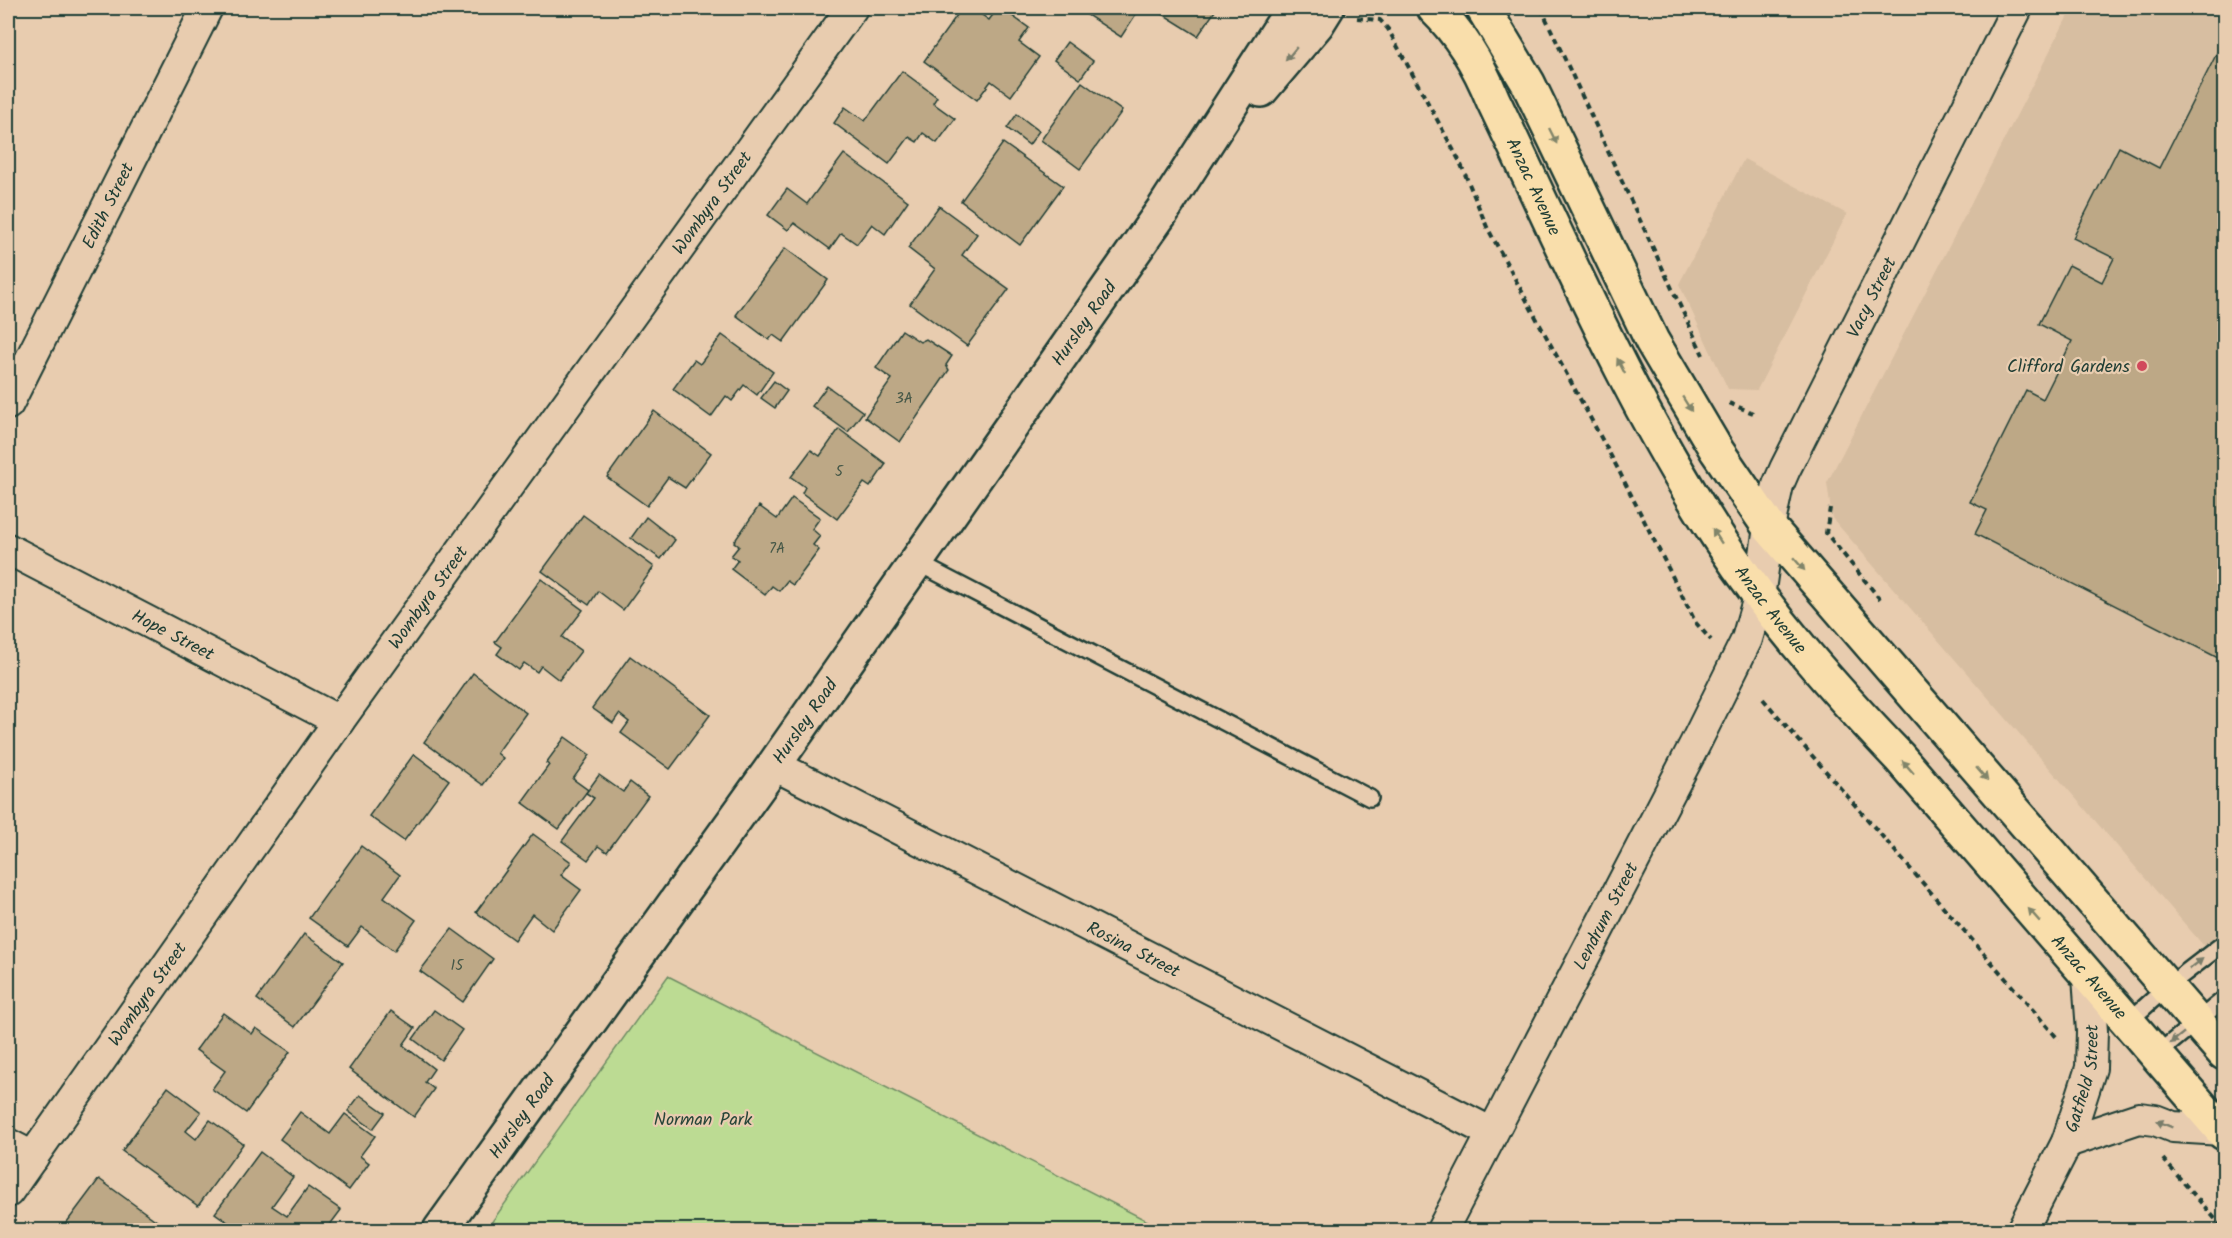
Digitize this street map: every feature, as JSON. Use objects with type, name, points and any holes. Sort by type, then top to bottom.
[{"type":"main road","name":"Anzac Avenue","points":[[1434,8],[1458,33],[1484,76],[1497,110],[1649,422],[1683,482],[1760,597],[1850,706],[1899,757],[2223,1132]]},
{"type":"main road","points":[[1483,8],[1528,83],[1652,341],[1689,406],[1769,528],[2224,1053]]},
{"type":"main road","points":[[1502,8],[1528,83]]},
{"type":"street","name":"Edith Street","points":[[8,404],[207,8]]},
{"type":"street","name":"Wombyra Street","points":[[8,1192],[20,1150],[339,721],[852,8]]},
{"type":"street","name":"Hursley Road","points":[[440,1230],[774,765],[1163,210],[1293,8]]},
{"type":"street","name":"Vacy Street","points":[[1760,597],[1769,528],[1778,485],[2017,8]]},
{"type":"street","name":"Hursley Road","points":[[1163,210],[1317,24],[1342,13]]},
{"type":"street","name":"Hope Street","points":[[8,549],[339,721]]},
{"type":"street","name":"Lendrum Street","points":[[1442,1230],[1695,744],[1747,639],[1760,597]]},
{"type":"street","name":"Rosina Street","points":[[774,765],[1492,1133]]},
{"type":"street","name":"Gatfield Street","points":[[2022,1230],[2067,1142],[2091,1068],[2092,1031],[2088,977]]},
{"type":"street","name":"Gatfield Street","points":[[2067,1142],[2139,1118],[2155,1120],[2173,1127],[2223,1132]]},
{"type":"lane","points":[[916,562],[1370,798]]},
{"type":"lane","points":[[2128,1022],[2224,943]]},
{"type":"lane","points":[[2156,1055],[2224,999]]},
{"type":"path","points":[[1541,8],[1705,359]]},
{"type":"path","points":[[1342,13],[1380,20],[1388,28],[1460,162],[1487,227],[1576,389],[1696,623],[1717,647]]},
{"type":"path","points":[[1725,401],[1753,413]]},
{"type":"path","points":[[1763,699],[2064,1049]]},
{"type":"path","points":[[2159,1155],[2224,1229]]},
{"type":"shaded area","points":[[2072,8],[2224,8],[2224,969],[1832,518],[1827,483]]},
{"type":"shaded area","points":[[1744,159],[1847,214],[1757,390],[1728,389],[1679,284]]},
{"type":"green space","name":"Norman Park","points":[[668,976],[1165,1230],[486,1230]]},
{"type":"building","points":[[962,8],[972,8],[989,20],[998,8],[1001,8],[1029,28],[1019,42],[1039,57],[1011,96],[991,81],[977,100],[924,61]]},
{"type":"building","points":[[1084,8],[1140,8],[1121,37],[1081,11]]},
{"type":"building","points":[[1153,8],[1217,8],[1198,36]]},
{"type":"building","name":"Clifford Gardens","points":[[2224,39],[2224,661],[1975,534],[1987,510],[1970,502],[2026,390],[2043,399],[2072,341],[2039,324],[2069,265],[2102,282],[2114,258],[2073,238],[2119,147],[2159,168]]},
{"type":"building","points":[[1067,42],[1093,61],[1080,79],[1054,60]]},
{"type":"building","points":[[902,71],[937,97],[933,103],[955,119],[937,143],[923,133],[917,142],[909,137],[889,164],[834,123],[845,107],[865,121]]},
{"type":"building","points":[[1082,82],[1122,111],[1080,169],[1041,140]]},
{"type":"building","points":[[1017,114],[1039,131],[1029,145],[1007,128]]},
{"type":"building","points":[[1003,143],[1063,186],[1020,245],[961,201]]},
{"type":"building","points":[[844,154],[908,201],[885,234],[872,224],[857,244],[841,233],[830,249],[794,223],[788,230],[768,215],[787,189],[807,204]]},
{"type":"building","points":[[939,206],[977,234],[962,255],[1009,289],[967,346],[910,304],[935,269],[908,248]]},
{"type":"building","points":[[785,248],[828,280],[783,342],[773,335],[769,340],[736,315]]},
{"type":"building","points":[[902,330],[920,342],[926,339],[952,356],[946,365],[949,370],[900,442],[865,417],[892,379],[876,368]]},
{"type":"building","points":[[722,335],[773,372],[757,395],[744,385],[732,401],[726,396],[711,417],[673,389],[694,360],[700,364]]},
{"type":"building","points":[[774,381],[787,391],[775,408],[761,398]]},
{"type":"building","points":[[827,386],[863,412],[848,432],[812,406]]},
{"type":"building","points":[[654,411],[711,453],[685,488],[668,477],[647,506],[607,477]]},
{"type":"building","points":[[839,429],[886,464],[870,487],[864,483],[837,519],[802,493],[805,487],[791,477],[811,450],[820,456]]},
{"type":"building","points":[[792,498],[820,518],[812,529],[820,536],[813,545],[819,550],[793,585],[787,581],[779,591],[772,586],[765,595],[731,569],[738,560],[731,556],[739,546],[734,542],[759,506],[777,519]]},
{"type":"building","points":[[583,515],[654,567],[623,610],[598,591],[589,605],[542,571]]},
{"type":"building","points":[[646,517],[675,540],[661,559],[631,538]]},
{"type":"building","points":[[541,579],[583,610],[562,637],[581,651],[559,680],[541,666],[537,672],[524,663],[519,670],[497,654],[502,647],[495,642]]},
{"type":"building","points":[[630,656],[710,715],[670,769],[621,733],[629,722],[619,714],[613,723],[592,708]]},
{"type":"building","points":[[473,673],[526,713],[497,753],[503,758],[483,785],[424,742]]},
{"type":"building","points":[[565,737],[590,755],[573,779],[588,790],[559,829],[522,802],[549,765],[546,763]]},
{"type":"building","points":[[414,754],[449,780],[404,841],[369,816]]},
{"type":"building","points":[[599,775],[623,792],[630,782],[648,796],[607,852],[598,846],[588,860],[562,841],[594,798],[586,793]]},
{"type":"building","points":[[533,834],[571,862],[561,875],[581,890],[552,930],[532,914],[514,940],[476,912]]},
{"type":"building","points":[[361,846],[400,875],[384,897],[416,920],[394,951],[362,927],[348,946],[309,918]]},
{"type":"building","points":[[452,929],[493,959],[463,1002],[420,971]]},
{"type":"building","points":[[304,934],[343,962],[295,1027],[257,999]]},
{"type":"building","points":[[434,1010],[462,1030],[441,1060],[413,1039]]},
{"type":"building","points":[[391,1011],[415,1028],[403,1045],[434,1069],[425,1082],[434,1089],[414,1117],[349,1069]]},
{"type":"building","points":[[223,1013],[252,1034],[256,1028],[290,1052],[246,1113],[212,1089],[225,1071],[196,1050]]},
{"type":"building","points":[[168,1087],[201,1112],[186,1131],[196,1139],[210,1120],[243,1144],[198,1206],[122,1151]]},
{"type":"building","points":[[360,1095],[385,1113],[373,1129],[348,1111]]},
{"type":"building","points":[[300,1112],[330,1134],[345,1114],[375,1136],[360,1156],[369,1163],[349,1190],[280,1139]]},
{"type":"building","points":[[260,1152],[293,1177],[272,1206],[287,1216],[308,1187],[341,1210],[326,1230],[239,1230],[215,1213]]},
{"type":"building","points":[[99,1179],[169,1230],[61,1230]]},
{"type":"place","name":"Clifford Gardens","points":[[2142,366]]}]
